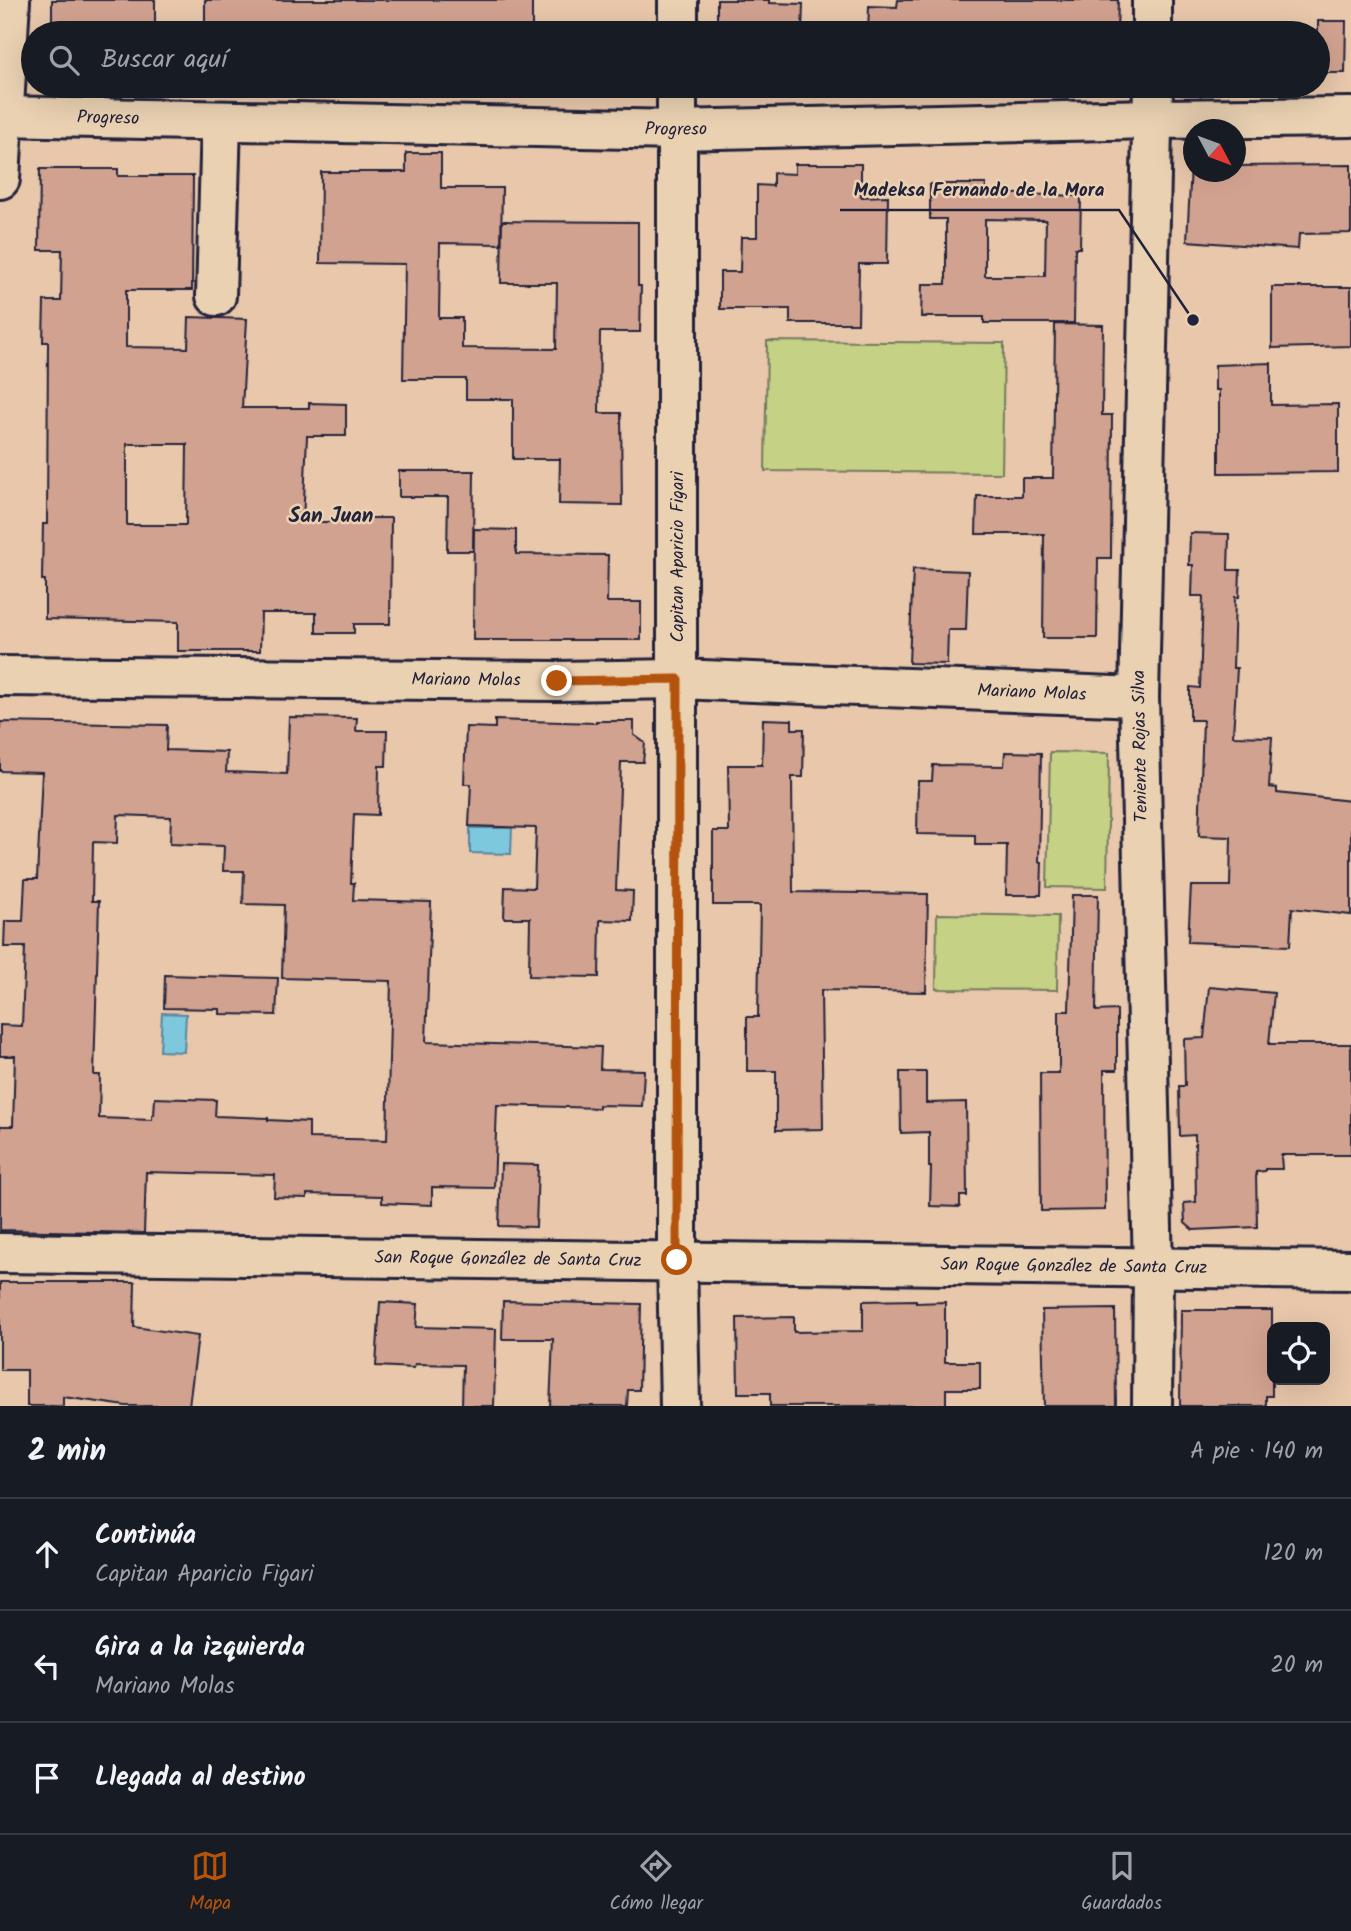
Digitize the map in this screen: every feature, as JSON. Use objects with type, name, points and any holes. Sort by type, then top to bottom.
[{"type":"street","points":[[0,179],[10,0]]},
{"type":"street","points":[[678,0],[678,21]]},
{"type":"street","points":[[1152,0],[1152,21]]},
{"type":"street","name":"Capitan Aparicio Figari","points":[[677,98],[677,1260],[680,1406]]},
{"type":"street","name":"Progreso","points":[[2,116],[677,130],[1153,103],[1351,117]]},
{"type":"street","name":"Teniente Rojas Silva","points":[[1153,103],[1139,697],[1153,1269],[1153,1406]]},
{"type":"street","points":[[216,296],[222,121]]},
{"type":"street","name":"Mariano Molas","points":[[0,676],[557,681],[678,679],[1139,697]]},
{"type":"street","name":"San Roque González de Santa Cruz","points":[[0,1253],[1351,1270]]},
{"type":"green space","points":[[767,341],[1004,343],[1002,473],[765,471]]},
{"type":"green space","points":[[1050,752],[1109,753],[1107,888],[1047,887]]},
{"type":"green space","points":[[937,914],[1058,916],[1057,990],[936,989]]},
{"type":"water","points":[[470,828],[512,828],[511,854],[470,853]]},
{"type":"water","points":[[162,1013],[186,1014],[184,1052],[160,1051]]},
{"type":"building","points":[[52,0],[155,0],[155,21],[52,21]]},
{"type":"building","points":[[205,0],[532,0],[532,21],[205,21]]},
{"type":"building","points":[[717,0],[769,0],[769,3],[803,4],[802,21],[717,21]]},
{"type":"building","points":[[898,0],[1118,0],[1117,21],[868,21],[869,6],[897,7]]},
{"type":"building","points":[[1330,21],[1346,21],[1345,73],[1330,73]]},
{"type":"building","points":[[406,153],[441,153],[441,188],[502,188],[501,244],[440,243],[439,318],[462,318],[462,348],[556,349],[557,283],[501,283],[502,221],[638,222],[640,332],[600,332],[599,413],[621,413],[622,505],[559,504],[560,459],[513,459],[513,399],[466,399],[466,379],[403,379],[405,264],[320,263],[321,172],[406,172]]},
{"type":"building","points":[[795,164],[861,164],[861,197],[888,196],[887,264],[859,264],[858,323],[790,323],[790,309],[720,309],[720,272],[740,272],[741,237],[757,237],[757,185],[773,186],[773,173],[795,174]]},
{"type":"building","points":[[1351,165],[1351,233],[1299,234],[1298,249],[1187,241],[1190,182],[1246,182],[1246,166]]},
{"type":"building","points":[[40,169],[118,169],[118,176],[193,176],[192,290],[126,290],[126,347],[188,348],[189,317],[247,319],[242,408],[309,408],[309,403],[346,404],[346,436],[307,436],[303,522],[357,522],[357,518],[391,518],[390,624],[354,624],[354,633],[316,633],[316,613],[261,613],[260,651],[178,651],[178,622],[45,619],[45,580],[42,580],[43,524],[47,524],[48,342],[43,342],[44,301],[61,301],[62,250],[39,250]],"holes":[[[127,444],[187,444],[186,525],[127,525]]]},
{"type":"building","points":[[930,184],[986,184],[985,193],[1081,196],[1080,248],[1075,248],[1074,323],[984,323],[984,317],[921,317],[922,284],[946,284],[946,219],[930,219]],"holes":[[[985,219],[1046,220],[1045,276],[985,276]]]},
{"type":"building","points":[[1272,287],[1351,287],[1351,346],[1272,348]]},
{"type":"building","points":[[1055,324],[1103,325],[1102,415],[1112,415],[1111,558],[1098,558],[1097,638],[1043,638],[1044,534],[976,534],[977,496],[1022,496],[1022,478],[1053,478]]},
{"type":"building","points":[[1271,363],[1271,405],[1338,404],[1338,472],[1219,473],[1219,390],[1215,390],[1215,365]]},
{"type":"building","points":[[399,471],[474,471],[473,551],[447,551],[448,497],[399,497]]},
{"type":"building","points":[[474,529],[516,530],[516,554],[608,555],[607,602],[641,602],[641,640],[473,640]]},
{"type":"building","points":[[1190,533],[1229,534],[1228,570],[1240,570],[1239,597],[1235,597],[1233,668],[1237,668],[1233,736],[1272,737],[1269,787],[1277,788],[1277,793],[1351,801],[1351,915],[1292,908],[1290,946],[1188,942],[1191,886],[1230,886],[1231,837],[1199,836],[1203,720],[1190,720],[1190,687],[1200,688],[1203,596],[1192,596]]},
{"type":"building","points":[[913,569],[968,571],[966,630],[948,630],[947,664],[909,663]]},
{"type":"building","points":[[289,717],[357,718],[356,731],[387,731],[386,766],[379,766],[378,815],[354,814],[351,883],[354,883],[353,900],[431,902],[426,1042],[601,1047],[600,1069],[644,1070],[642,1106],[599,1105],[599,1108],[497,1105],[494,1188],[432,1187],[432,1205],[382,1203],[382,1196],[307,1194],[307,1198],[274,1197],[275,1175],[146,1172],[144,1233],[0,1230],[0,1126],[13,1126],[15,1056],[0,1056],[0,1025],[22,1026],[25,947],[4,947],[5,921],[23,921],[25,879],[37,879],[42,772],[0,771],[0,722],[167,725],[166,750],[227,752],[226,772],[287,774]],"holes":[[[118,815],[171,817],[170,844],[224,846],[223,871],[244,871],[243,904],[284,905],[282,978],[391,981],[387,1140],[309,1138],[309,1122],[215,1116],[216,1100],[155,1098],[152,1120],[99,1118],[100,1075],[94,1075],[99,901],[92,901],[93,842],[117,843]]]},
{"type":"building","points":[[763,719],[792,720],[792,729],[804,729],[803,777],[792,777],[793,892],[928,894],[926,992],[821,990],[823,1129],[776,1130],[776,1071],[747,1071],[747,1017],[758,1017],[760,905],[713,905],[713,831],[729,831],[728,765],[762,765]]},
{"type":"building","points":[[495,720],[596,723],[634,721],[634,735],[645,743],[643,762],[621,762],[616,890],[633,891],[632,921],[600,920],[599,977],[529,976],[530,918],[504,918],[505,887],[534,888],[536,828],[469,826],[471,784],[464,784],[466,727],[495,728]]},
{"type":"building","points":[[1005,752],[1041,753],[1041,895],[1006,895],[1007,845],[975,845],[975,835],[917,834],[918,781],[932,781],[933,765],[1004,766]]},
{"type":"building","points":[[1072,895],[1098,895],[1096,1011],[1117,1010],[1117,1070],[1104,1070],[1105,1210],[1041,1211],[1040,1073],[1059,1073],[1059,1011],[1069,1011]]},
{"type":"building","points":[[165,975],[278,978],[276,1015],[220,1014],[220,1009],[164,1008]]},
{"type":"building","points":[[1209,987],[1274,993],[1269,1044],[1351,1044],[1351,1155],[1281,1155],[1282,1169],[1256,1172],[1257,1227],[1193,1230],[1185,1223],[1184,1203],[1196,1202],[1195,1135],[1180,1136],[1179,1086],[1185,1086],[1184,1039],[1204,1038]]},
{"type":"building","points":[[900,1072],[926,1072],[926,1103],[966,1102],[967,1196],[960,1196],[960,1207],[930,1206],[929,1132],[901,1133]]},
{"type":"building","points":[[501,1164],[538,1165],[536,1227],[499,1226]]},
{"type":"building","points":[[0,1282],[135,1282],[134,1327],[198,1336],[189,1406],[126,1406],[63,1397],[63,1406],[27,1406],[27,1370],[0,1370]]},
{"type":"building","points":[[916,1300],[916,1303],[945,1302],[945,1362],[980,1362],[980,1389],[946,1389],[946,1406],[770,1406],[770,1393],[738,1393],[737,1318],[794,1317],[794,1332],[863,1331],[863,1301]]},
{"type":"building","points":[[503,1301],[641,1304],[639,1390],[628,1390],[627,1406],[550,1406],[553,1339],[502,1339]]},
{"type":"building","points":[[380,1302],[418,1304],[416,1327],[496,1329],[494,1406],[462,1406],[463,1365],[415,1364],[414,1368],[376,1366]]},
{"type":"building","points":[[1115,1309],[1116,1406],[1044,1406],[1042,1310]]},
{"type":"building","points":[[1181,1310],[1272,1310],[1272,1322],[1267,1322],[1267,1385],[1272,1385],[1272,1396],[1266,1396],[1266,1406],[1180,1406]]},
{"type":"place","name":"Madeksa Fernando de la Mora","points":[[1193,320]]},
{"type":"district","name":"San Juan","points":[[331,516]]},
{"type":"route","points":[[557,681],[678,679],[677,1260]]}]
